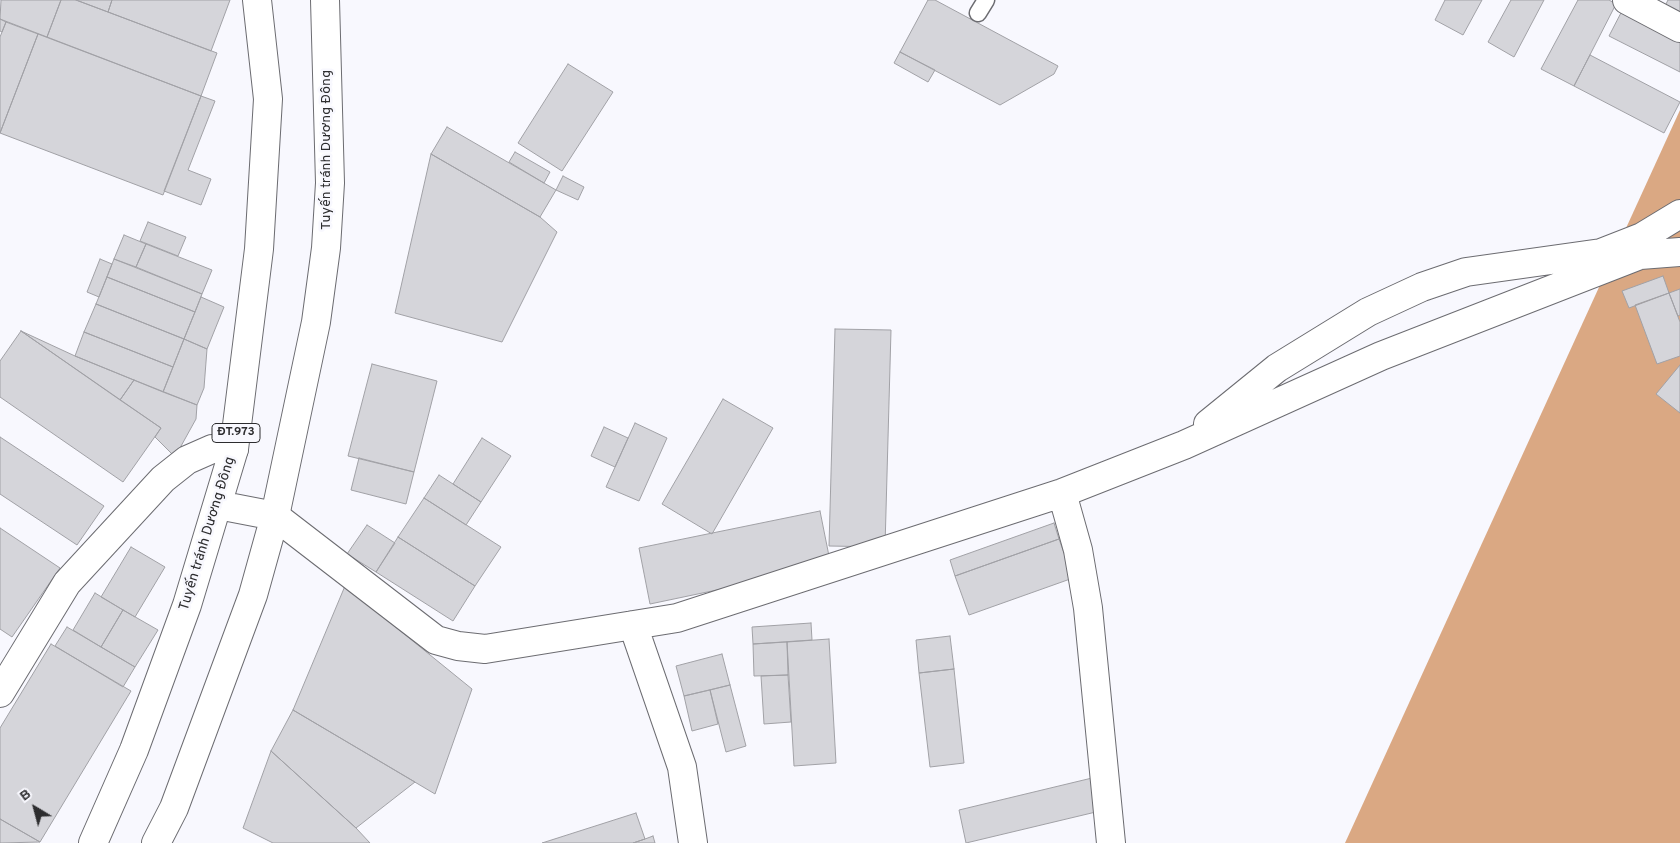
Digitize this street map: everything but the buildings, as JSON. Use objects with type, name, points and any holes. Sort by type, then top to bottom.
[{"type":"street","name":"Tuyến tránh Dương Đông","points":[[93,843],[134,750],[187,605],[234,449],[259,249],[268,99],[257,0]]},
{"type":"street","name":"Tuyến tránh Dương Đông","points":[[156,843],[174,808],[253,595],[275,516],[316,322],[326,248],[330,183],[325,0]]},
{"type":"street","points":[[1627,0],[1680,28]]},
{"type":"street","points":[[1184,446],[1277,368],[1368,312],[1422,286],[1466,272],[1601,253],[1642,237],[1680,214]]},
{"type":"street","points":[[218,505],[275,516],[436,640],[458,646],[485,649],[677,618],[1062,493],[1184,446],[1381,356],[1640,255],[1680,252]]},
{"type":"street","points":[[0,693],[67,583],[163,479],[187,460],[212,449],[234,449]]},
{"type":"street","points":[[1062,493],[1078,550],[1088,608],[1112,843]]},
{"type":"street","points":[[633,625],[682,768],[693,843]]},
{"type":"shaded area","points":[[1680,110],[1680,843],[1345,843]]}]
